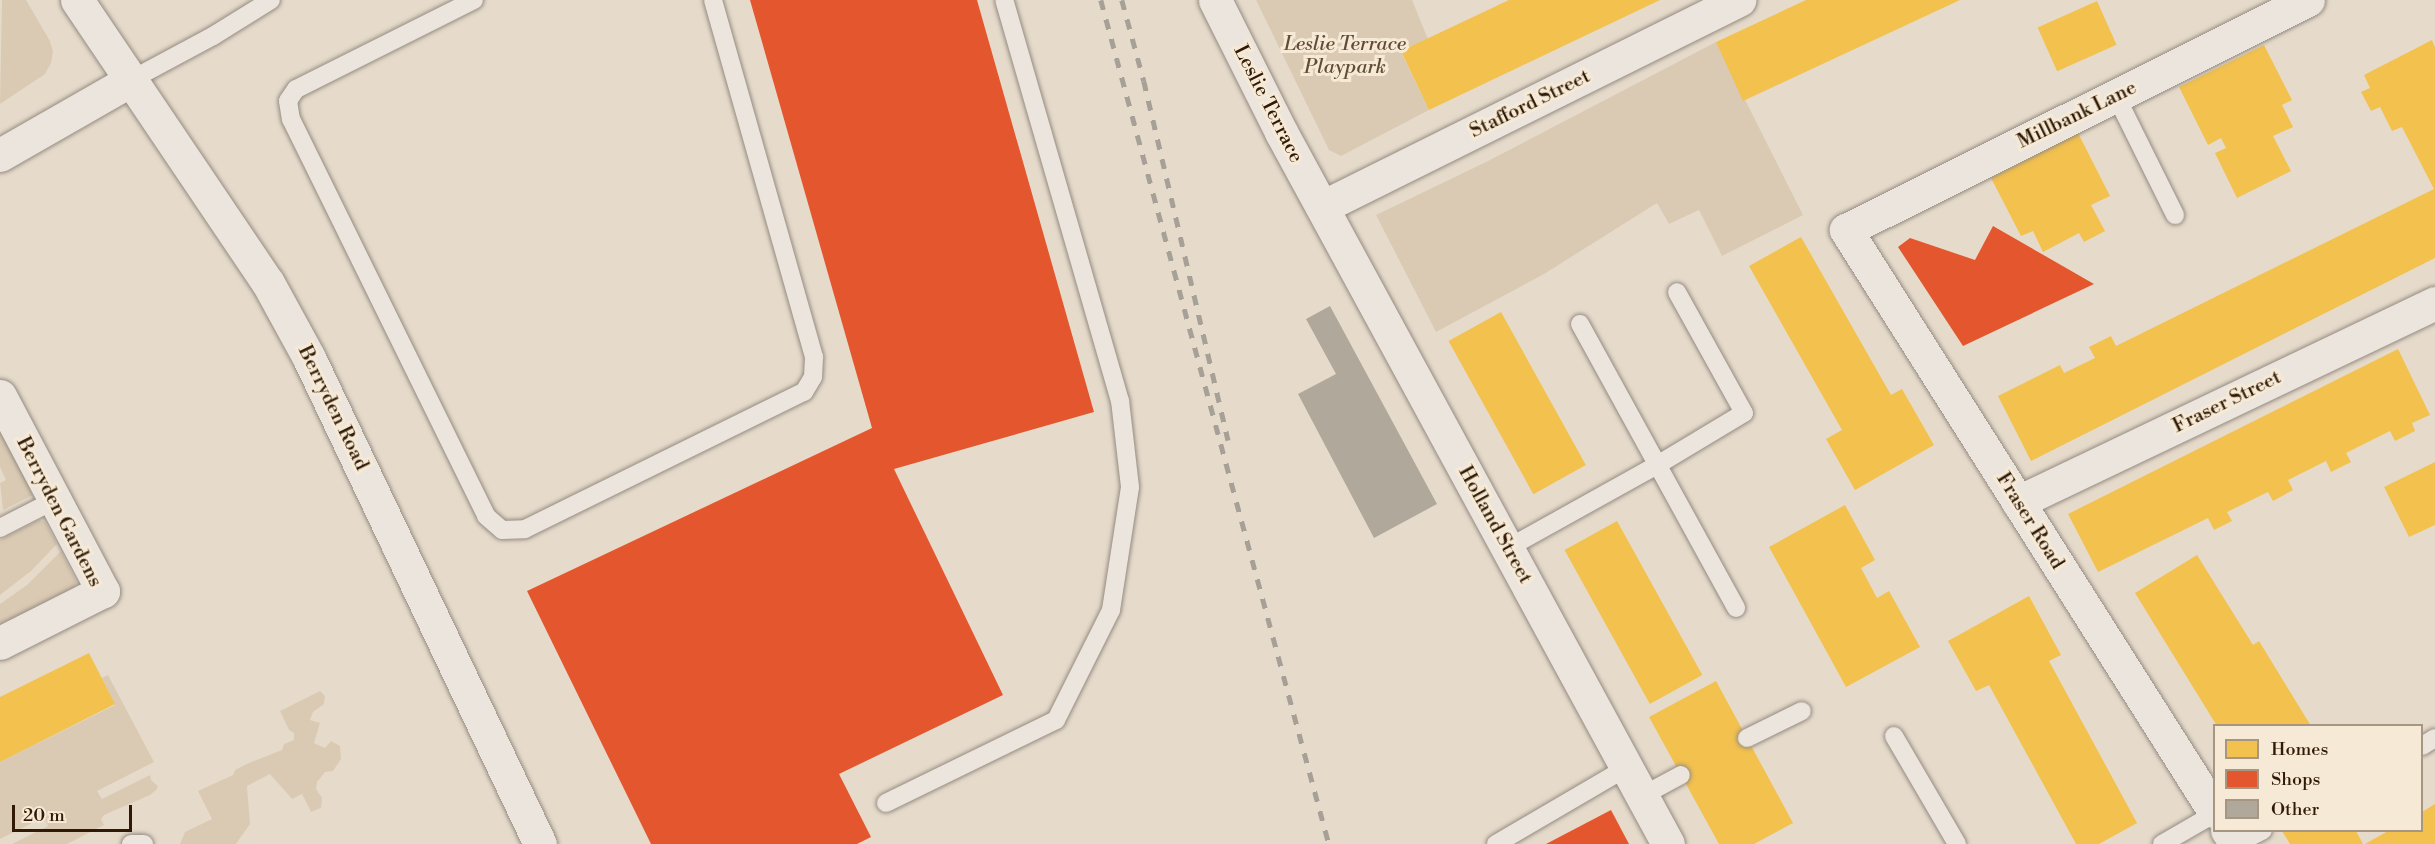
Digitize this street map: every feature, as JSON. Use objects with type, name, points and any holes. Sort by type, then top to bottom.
[{"type":"street","name":"Berryden Road","points":[[77,0],[268,283],[309,358],[540,844]]},
{"type":"street","name":"Leslie Terrace","points":[[1215,0],[1322,207]]},
{"type":"street","name":"Stafford Street","points":[[1322,207],[1739,0]]},
{"type":"street","name":"Millbank Lane","points":[[1846,230],[2308,0]]},
{"type":"street","points":[[0,155],[131,80]]},
{"type":"street","name":"Holland Street","points":[[1322,207],[1668,844]]},
{"type":"street","name":"Fraser Road","points":[[1846,230],[2213,811]]},
{"type":"street","name":"Fraser Street","points":[[2018,502],[2435,303]]},
{"type":"street","name":"Berryden Gardens","points":[[0,396],[103,591],[0,643]]},
{"type":"lane","points":[[131,80],[213,36],[272,0]]},
{"type":"lane","points":[[474,0],[296,89],[288,101],[291,118],[486,516],[502,530],[525,529],[804,392],[813,377],[814,357],[712,0]]},
{"type":"lane","points":[[886,803],[1056,720],[1111,610],[1130,487],[1120,401],[1004,0]]},
{"type":"lane","points":[[2116,96],[2175,215]]},
{"type":"lane","points":[[1508,548],[1659,464],[1744,413],[1677,292]]},
{"type":"lane","points":[[1580,324],[1659,464],[1736,608]]},
{"type":"lane","points":[[0,528],[55,500]]},
{"type":"lane","points":[[1747,738],[1802,711]]},
{"type":"lane","points":[[1894,736],[1957,844]]},
{"type":"lane","points":[[1496,844],[1626,768]]},
{"type":"lane","points":[[1642,796],[1681,775]]},
{"type":"lane","points":[[2163,844],[2213,814]]},
{"type":"lane","points":[[2236,844],[2261,832]]},
{"type":"lane","points":[[131,844],[144,844]]},
{"type":"green space","points":[[2,0],[26,0],[50,41],[53,52],[51,63],[45,74],[0,104]]},
{"type":"green space","name":"Leslie Terrace Playpark","points":[[1256,0],[1412,0],[1428,39],[1401,52],[1429,110],[1341,156],[1329,150]]},
{"type":"green space","points":[[1716,42],[1803,215],[1722,256],[1699,210],[1669,224],[1657,203],[1544,274],[1436,332],[1376,215],[1486,162]]},
{"type":"green space","points":[[0,430],[33,495],[3,510],[0,483],[6,480],[0,467]]},
{"type":"green space","points":[[39,520],[45,522],[57,544],[31,571],[0,595],[0,540]]},
{"type":"green space","points":[[61,551],[76,581],[75,588],[0,626],[0,604],[27,585]]},
{"type":"green space","points":[[108,675],[154,762],[97,791],[102,799],[150,775],[151,780],[158,786],[157,789],[150,795],[104,815],[101,819],[104,825],[67,844],[12,844],[48,826],[44,817],[0,839],[0,762],[115,705],[102,678]]},
{"type":"green space","points":[[320,691],[325,696],[324,704],[313,712],[310,720],[320,723],[314,743],[325,748],[331,741],[340,746],[341,759],[333,771],[325,772],[317,782],[316,789],[322,798],[321,808],[311,812],[302,794],[292,799],[270,774],[247,786],[250,824],[236,844],[180,844],[185,832],[212,819],[198,791],[233,775],[235,770],[249,763],[282,750],[284,744],[294,740],[294,733],[289,730],[280,711]]},
{"type":"building: Homes","points":[[1509,0],[1660,0],[1429,110],[1401,51]]},
{"type":"building: Homes","points":[[1806,0],[1960,0],[1743,101],[1716,42]]},
{"type":"building: Homes","points":[[2097,1],[2117,45],[2057,71],[2038,27]]},
{"type":"building: Homes","points":[[2432,40],[2435,47],[2435,258],[2031,461],[1998,396],[2060,365],[2064,373],[2095,358],[2089,347],[2111,336],[2116,346],[2434,189],[2402,127],[2392,131],[2380,107],[2371,111],[2361,92],[2370,88],[2364,75]]},
{"type":"building: Homes","points":[[2264,45],[2292,100],[2282,105],[2293,127],[2273,136],[2291,171],[2237,198],[2215,153],[2226,148],[2221,138],[2208,145],[2179,87]]},
{"type":"building: Homes","points":[[2078,133],[2110,196],[2091,205],[2105,231],[2084,242],[2079,233],[2043,252],[2033,231],[2021,236],[1991,178]]},
{"type":"building: Homes","points":[[1801,237],[1891,395],[1902,389],[1934,445],[1855,490],[1826,439],[1842,430],[1749,266]]},
{"type":"building: Homes","points":[[1501,312],[1586,465],[1533,494],[1449,341]]},
{"type":"building: Homes","points":[[2398,349],[2430,415],[2412,423],[2415,431],[2395,441],[2390,431],[2346,453],[2351,462],[2331,472],[2326,461],[2288,480],[2293,490],[2273,501],[2268,492],[2227,512],[2232,521],[2214,530],[2208,518],[2098,572],[2068,514]]},
{"type":"building: Homes","points":[[2435,462],[2435,525],[2409,537],[2384,487]]},
{"type":"building: Homes","points":[[1845,505],[1875,560],[1861,568],[1877,598],[1889,591],[1920,647],[1846,687],[1769,547]]},
{"type":"building: Homes","points":[[1617,521],[1702,675],[1650,704],[1565,550]]},
{"type":"building: Homes","points":[[2197,555],[2253,645],[2259,641],[2310,724],[2216,724],[2135,593]]},
{"type":"building: Homes","points":[[2029,596],[2061,655],[2049,661],[2137,823],[2099,844],[2076,844],[1989,685],[1976,691],[1948,641]]},
{"type":"building: Homes","points":[[89,653],[115,704],[0,762],[0,697]]},
{"type":"building: Homes","points":[[1716,681],[1793,823],[1754,844],[1719,844],[1649,717]]},
{"type":"building: Homes","points":[[2435,804],[2435,844],[2365,844],[2386,832],[2423,832],[2423,811]]},
{"type":"building: Homes","points":[[2283,832],[2357,832],[2363,844],[2290,844]]},
{"type":"building: Shops","points":[[750,0],[977,0],[1094,412],[894,469],[1003,695],[839,774],[871,837],[857,844],[651,844],[527,591],[872,428]]},
{"type":"building: Shops","points":[[1993,226],[2094,284],[1963,346],[1898,247],[1910,238],[1975,260]]},
{"type":"building: Shops","points":[[1611,810],[1629,844],[1546,844]]},
{"type":"building: Other","points":[[1330,306],[1437,504],[1374,538],[1298,394],[1336,374],[1306,319]]},
{"type":"railway","points":[[1101,0],[1329,844]]},
{"type":"railway","points":[[1122,0],[1144,81],[1228,440]]}]
